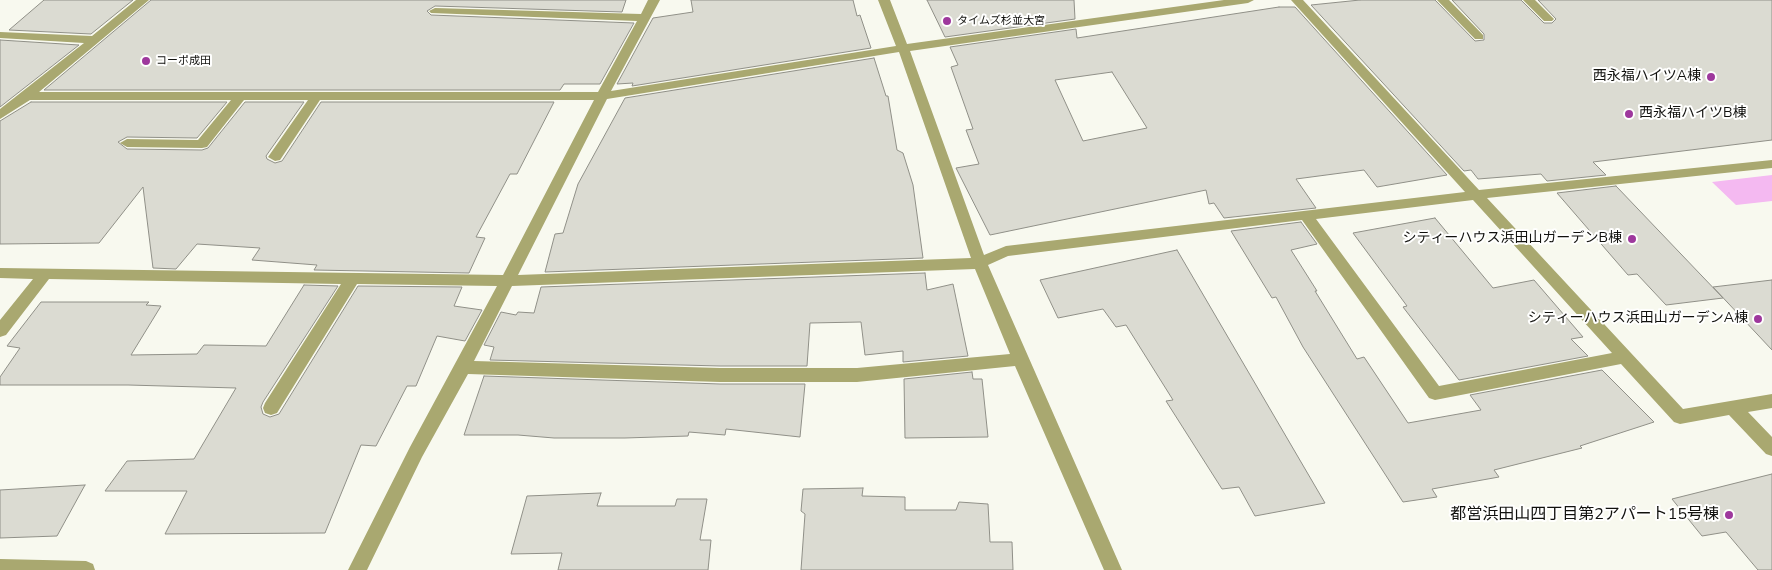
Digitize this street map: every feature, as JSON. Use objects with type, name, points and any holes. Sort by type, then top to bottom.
[{"type":"street","points":[[0,115],[27,96],[143,0]]},
{"type":"street","points":[[356,570],[416,452],[463,368],[602,96],[654,0]]},
{"type":"street","points":[[884,0],[980,263],[1113,570]]},
{"type":"street","points":[[27,96],[602,96],[903,48],[1248,0]]},
{"type":"street","points":[[1297,0],[1680,417],[1772,401]]},
{"type":"street","points":[[1443,0],[1478,38]]},
{"type":"street","points":[[1529,0],[1548,19]]},
{"type":"street","points":[[435,11],[644,18]]},
{"type":"street","points":[[0,35],[95,40]]},
{"type":"street","points":[[275,157],[317,95]]},
{"type":"street","points":[[127,143],[202,144],[241,96]]},
{"type":"street","points":[[0,273],[507,281],[980,263],[1006,251],[1475,195],[1772,164]]},
{"type":"street","points":[[1306,215],[1435,393],[1626,357]]},
{"type":"street","points":[[0,331],[45,274]]},
{"type":"street","points":[[271,408],[352,279]]},
{"type":"street","points":[[463,368],[720,375],[857,374],[1020,359]]},
{"type":"street","points":[[1733,408],[1772,449]]},
{"type":"street","points":[[0,568],[86,570]]},
{"type":"shaded area","points":[[1772,175],[1772,201],[1736,205],[1712,182]]},
{"type":"building","points":[[44,0],[133,0],[91,34],[9,30]]},
{"type":"building","points":[[151,0],[626,0],[622,12],[435,6],[427,11],[431,15],[634,23],[600,84],[564,84],[560,90],[44,90]]},
{"type":"building","points":[[691,0],[853,0],[857,16],[860,15],[871,48],[632,86],[633,83],[617,84],[653,18],[693,12]]},
{"type":"building","points":[[927,0],[1074,0],[1075,19],[945,37]]},
{"type":"building","points":[[1360,0],[1435,0],[1475,41],[1484,40],[1484,34],[1452,0],[1521,0],[1544,23],[1552,23],[1556,19],[1538,0],[1772,0],[1772,140],[1593,162],[1606,175],[1547,181],[1541,174],[1478,179],[1471,170],[1464,171],[1311,5]]},
{"type":"building","points":[[1279,7],[1295,7],[1447,175],[1377,187],[1364,170],[1296,179],[1316,208],[1224,218],[1214,203],[1209,204],[1206,190],[990,235],[956,168],[979,164],[966,130],[973,129],[951,67],[958,65],[950,47],[1076,29],[1077,38]],"holes":[[[1112,72],[1147,128],[1083,141],[1055,80]]]},
{"type":"building","points":[[0,40],[79,45],[0,107]]},
{"type":"building","points":[[874,58],[886,96],[888,96],[897,150],[903,153],[913,185],[923,258],[545,272],[555,234],[563,233],[578,184],[625,98]]},
{"type":"building","points":[[31,102],[227,102],[197,138],[127,137],[118,142],[127,149],[202,150],[208,148],[245,102],[304,102],[266,156],[267,159],[275,163],[282,161],[321,102],[554,102],[517,174],[510,174],[476,237],[485,238],[469,273],[314,270],[317,265],[252,260],[260,248],[197,244],[176,269],[153,268],[143,187],[99,243],[0,244],[0,121]]},
{"type":"building","name":"シティーハウス浜田山ガーデンB棟","points":[[1616,186],[1723,298],[1666,305],[1637,274],[1628,275],[1557,193]]},
{"type":"building","points":[[1435,218],[1493,288],[1534,280],[1583,337],[1571,339],[1588,356],[1459,380],[1403,307],[1407,306],[1353,233]]},
{"type":"building","points":[[1301,222],[1317,244],[1291,250],[1357,359],[1364,357],[1408,423],[1481,410],[1470,395],[1602,370],[1654,422],[1580,446],[1582,448],[1494,470],[1499,477],[1432,489],[1437,497],[1403,502],[1303,347],[1276,297],[1272,298],[1231,231]]},
{"type":"building","points":[[1177,250],[1325,503],[1255,516],[1239,487],[1222,489],[1166,401],[1173,400],[1126,325],[1116,327],[1103,309],[1058,318],[1040,280]]},
{"type":"building","points":[[925,273],[927,290],[953,284],[968,356],[903,362],[903,351],[865,355],[861,322],[810,323],[807,366],[720,366],[490,360],[494,347],[484,345],[501,312],[516,315],[518,312],[534,313],[541,287]]},
{"type":"building","points":[[1772,280],[1772,350],[1713,287]]},
{"type":"building","points":[[304,285],[338,286],[263,402],[261,407],[263,414],[270,417],[279,414],[358,286],[462,287],[454,306],[482,310],[465,341],[437,336],[416,386],[407,386],[376,446],[361,445],[325,533],[165,534],[187,491],[105,491],[127,461],[194,459],[236,388],[128,385],[0,385],[0,377],[20,348],[7,346],[41,302],[149,302],[146,305],[161,306],[131,355],[197,354],[204,345],[266,346]]},
{"type":"building","points":[[972,372],[973,379],[982,379],[988,437],[905,438],[904,379]]},
{"type":"building","points":[[484,376],[720,384],[805,384],[800,437],[726,429],[725,435],[689,432],[688,436],[625,438],[464,435]]},
{"type":"building","name":"都営浜田山四丁目第2アパート15号棟","points":[[1772,474],[1772,570],[1758,570],[1726,532],[1702,536],[1672,499]]},
{"type":"building","points":[[85,485],[57,536],[0,538],[0,490]]},
{"type":"building","points":[[863,488],[862,496],[905,497],[905,510],[956,510],[959,502],[988,504],[990,542],[1012,542],[1013,570],[801,570],[805,514],[801,511],[803,489]]},
{"type":"building","points":[[601,493],[597,506],[675,506],[677,499],[707,499],[700,540],[711,540],[708,570],[558,570],[562,553],[511,554],[527,496]]},
{"type":"place","name":"タイムズ杉並大宮","points":[[947,21]]},
{"type":"place","name":"コーポ成田","points":[[146,61]]},
{"type":"place","name":"西永福ハイツA棟","points":[[1711,77]]},
{"type":"place","name":"西永福ハイツB棟","points":[[1629,114]]},
{"type":"place","name":"シティーハウス浜田山ガーデンB棟","points":[[1632,239]]},
{"type":"place","name":"シティーハウス浜田山ガーデンA棟","points":[[1758,319]]},
{"type":"place","name":"都営浜田山四丁目第2アパート15号棟","points":[[1729,515]]}]
